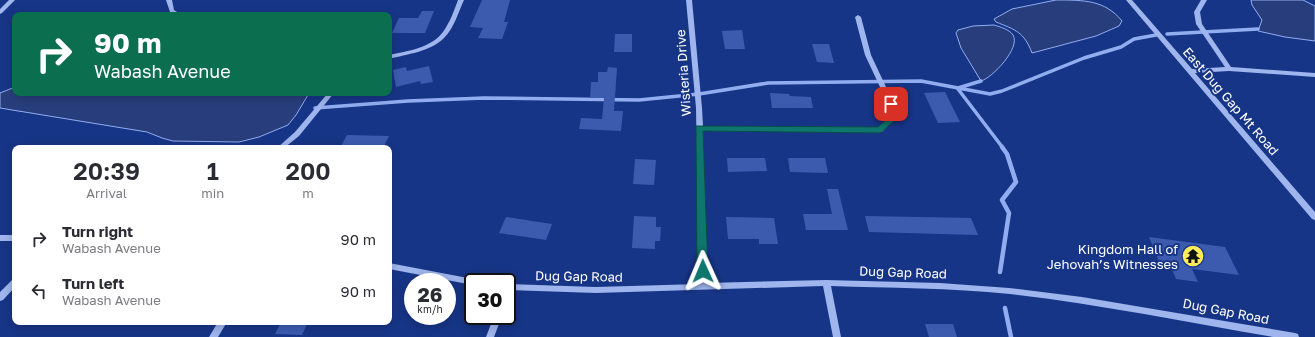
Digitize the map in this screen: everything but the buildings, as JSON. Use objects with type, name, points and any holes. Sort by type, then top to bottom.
[{"type":"street","points":[[0,12],[12,0]]},
{"type":"street","points":[[169,0],[172,11],[174,12]]},
{"type":"street","points":[[392,56],[419,50],[441,39],[451,23],[461,0]]},
{"type":"street","name":"Wisteria Drive","points":[[689,0],[699,128],[703,287]]},
{"type":"street","name":"East Dug Gap Mt Road","points":[[1129,0],[1314,215]]},
{"type":"street","points":[[1204,0],[1197,12],[1199,24],[1229,69]]},
{"type":"street","points":[[699,128],[880,130],[890,121],[891,104],[868,55],[858,17]]},
{"type":"street","points":[[1190,71],[1229,69],[1315,75]]},
{"type":"street","points":[[284,145],[297,134],[328,96]]},
{"type":"street","points":[[0,238],[12,238]]},
{"type":"street","points":[[392,267],[464,280]]},
{"type":"street","points":[[826,283],[837,337]]},
{"type":"street","name":"Dug Gap Road","points":[[516,289],[596,290],[826,283],[940,286],[1016,292],[1082,300],[1295,337]]},
{"type":"street","points":[[0,298],[12,285]]},
{"type":"street","points":[[213,337],[221,325]]},
{"type":"street","points":[[490,337],[495,325]]},
{"type":"water","points":[[1056,0],[1085,1],[1101,5],[1115,14],[1122,21],[1119,26],[1096,36],[1032,53],[1026,40],[1022,36],[1014,30],[996,22],[994,19],[1012,9]]},
{"type":"water","points":[[1251,0],[1303,0],[1315,6],[1315,41],[1285,37],[1258,31],[1262,20],[1252,5]]},
{"type":"water","points":[[994,25],[1004,28],[1013,35],[1013,47],[998,69],[986,79],[981,81],[961,48],[956,33],[958,30],[973,26]]},
{"type":"water","points":[[12,88],[12,96],[307,96],[288,125],[259,137],[239,142],[173,141],[147,132],[0,108],[0,93]]},
{"type":"waterway","points":[[1167,34],[1258,29]]},
{"type":"waterway","points":[[958,88],[990,94],[1002,91],[1084,58],[1121,47],[1134,39],[1156,35]]},
{"type":"waterway","points":[[315,108],[408,101],[484,98],[639,100],[699,94],[768,83],[921,81],[958,88]]},
{"type":"waterway","points":[[958,88],[981,81]]},
{"type":"waterway","points":[[958,89],[1003,148]]},
{"type":"waterway","points":[[1000,272],[1009,213],[1002,200],[1016,182],[1007,154],[1002,147]]},
{"type":"waterway","points":[[1005,308],[1011,337]]},
{"type":"place","name":"Kingdom Hall of Jehovah’s Witnesses","points":[[1193,256]]},
{"type":"route","points":[[703,271],[699,128],[880,130],[890,121],[891,104]]}]
